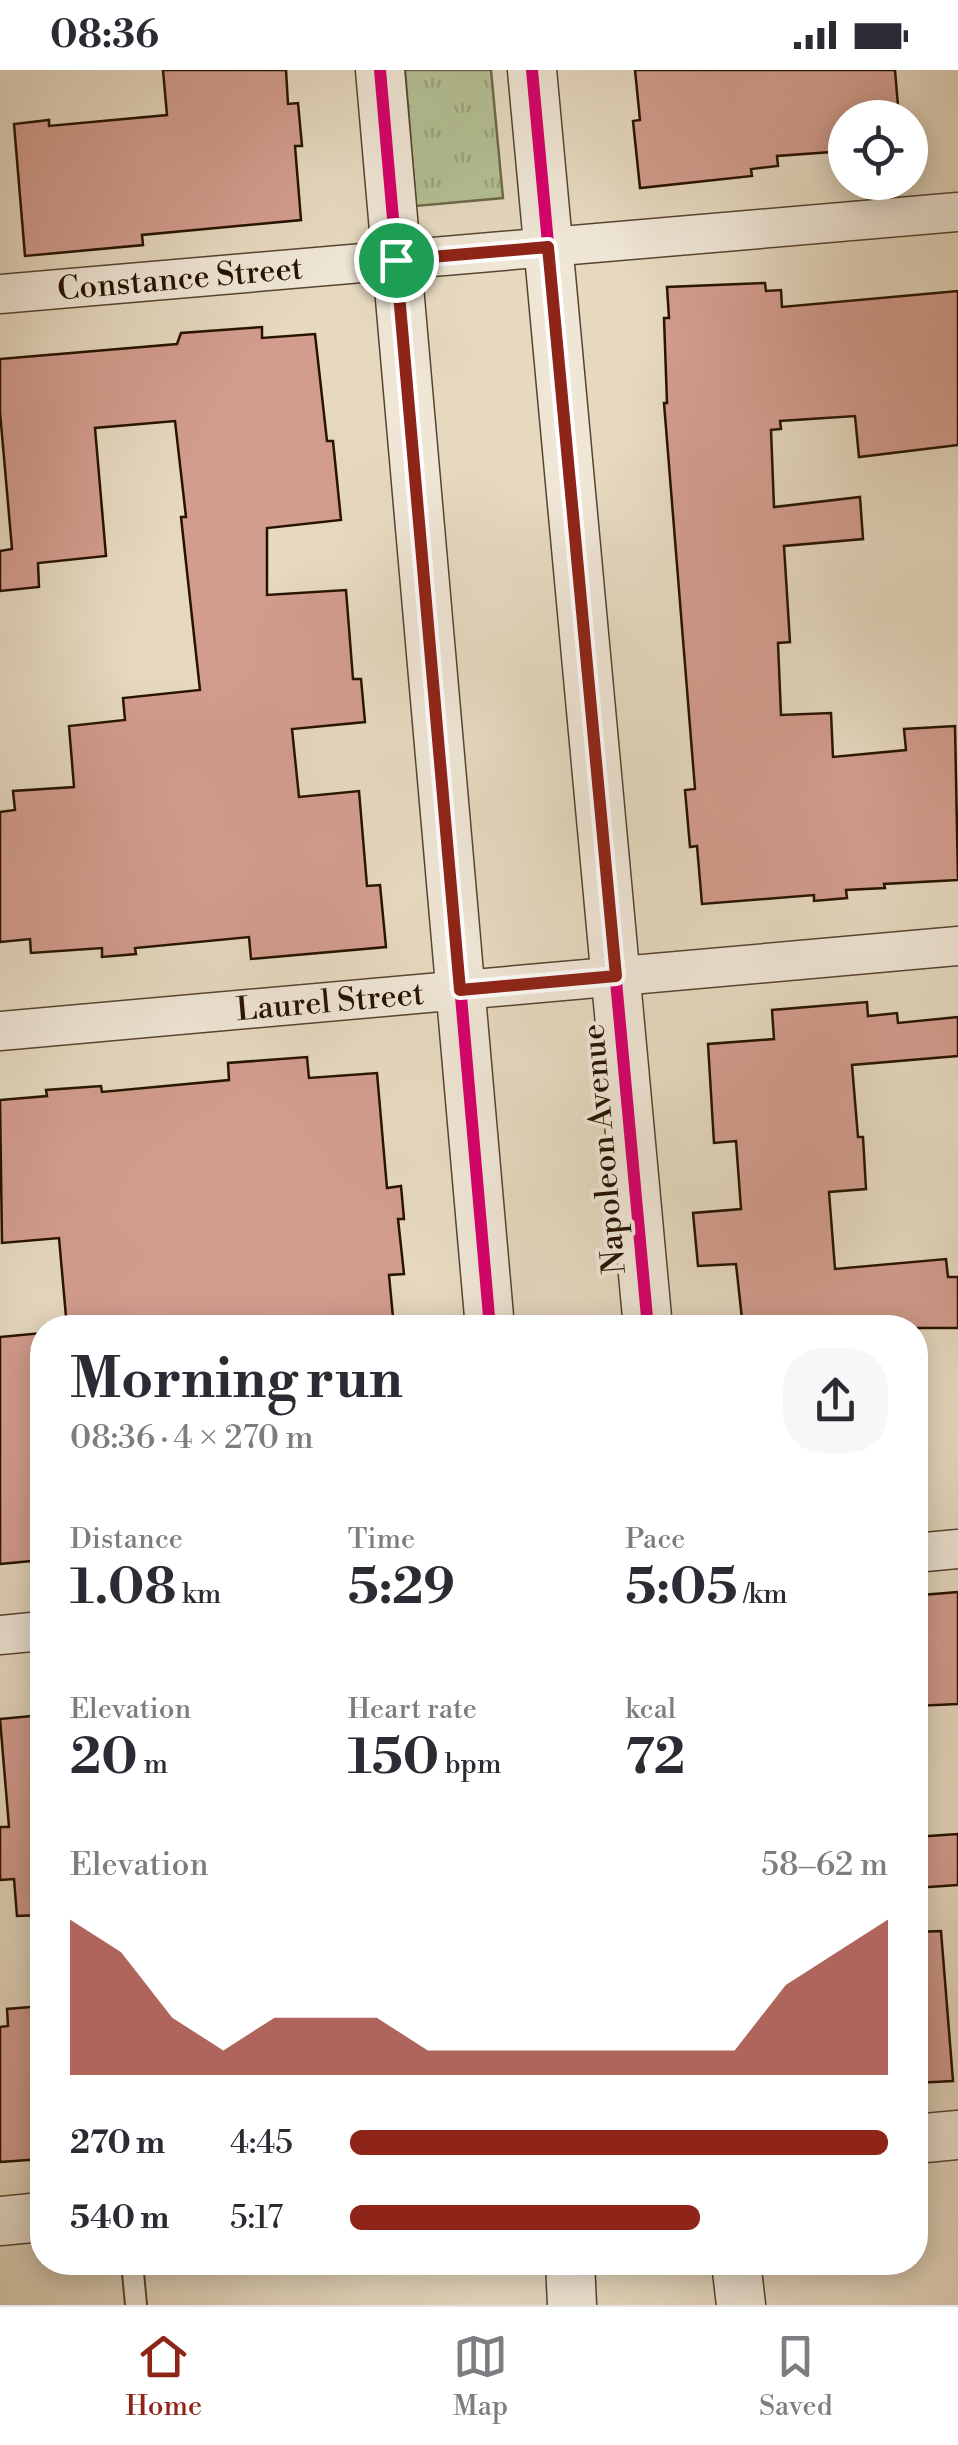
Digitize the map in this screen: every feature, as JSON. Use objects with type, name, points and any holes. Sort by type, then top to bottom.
[{"type":"street","points":[[380,70],[489,1315]]},
{"type":"street","name":"Napoleon Avenue","points":[[532,70],[647,1315]]},
{"type":"street","name":"Constance Street","points":[[0,294],[958,212]]},
{"type":"street","name":"Laurel Street","points":[[0,1032],[958,946]]},
{"type":"street","points":[[928,1552],[958,1549]]},
{"type":"street","points":[[0,1635],[30,1632]]},
{"type":"street","points":[[928,2138],[958,2135]]},
{"type":"street","points":[[0,2221],[30,2218]]},
{"type":"street","points":[[571,2275],[572,2305]]},
{"type":"street","points":[[738,2275],[741,2305]]},
{"type":"lane","points":[[133,2275],[136,2305]]},
{"type":"green space","points":[[405,70],[491,70],[503,198],[416,206]]},
{"type":"building","points":[[163,70],[286,70],[288,104],[298,103],[302,146],[295,146],[301,220],[142,235],[143,245],[25,256],[14,124],[49,120],[49,126],[167,115]]},
{"type":"building","points":[[635,70],[895,70],[898,100],[828,100],[828,152],[777,156],[778,166],[751,169],[752,176],[640,188],[633,121],[640,120]]},
{"type":"building","points":[[765,283],[766,291],[781,290],[782,307],[958,291],[958,445],[859,457],[855,416],[780,421],[781,429],[771,430],[774,507],[860,497],[863,539],[784,546],[790,642],[778,643],[781,715],[831,713],[833,757],[906,750],[904,729],[955,726],[958,880],[846,890],[847,898],[814,901],[814,895],[702,904],[697,846],[690,847],[685,790],[695,789],[664,403],[667,287]]},
{"type":"building","points":[[262,327],[262,338],[315,334],[327,441],[333,441],[341,520],[267,528],[267,595],[346,590],[353,679],[361,679],[365,722],[292,729],[299,797],[359,791],[367,886],[380,885],[386,947],[251,959],[249,937],[135,948],[136,954],[102,957],[102,948],[31,953],[30,939],[0,942],[0,812],[15,810],[13,791],[74,787],[69,726],[125,720],[123,698],[200,690],[175,421],[95,428],[106,556],[38,563],[39,587],[0,591],[0,551],[12,549],[0,412],[0,359],[177,344],[181,333]]},
{"type":"building","points":[[867,1002],[868,1016],[897,1013],[898,1023],[958,1017],[958,1056],[852,1065],[866,1189],[829,1192],[835,1269],[946,1259],[948,1277],[958,1277],[958,1328],[928,1328],[928,1315],[742,1315],[736,1264],[698,1266],[693,1213],[741,1209],[736,1141],[714,1143],[708,1044],[774,1039],[772,1010]]},
{"type":"building","points":[[307,1057],[309,1078],[377,1073],[387,1188],[401,1186],[404,1219],[398,1219],[404,1274],[389,1275],[393,1315],[66,1315],[59,1238],[2,1243],[0,1100],[47,1096],[46,1090],[101,1086],[102,1092],[229,1080],[228,1063]]},
{"type":"building","points":[[30,1334],[30,1561],[0,1564],[0,1337]]},
{"type":"building","points":[[958,1592],[958,1704],[928,1705],[928,1594]]},
{"type":"building","points":[[30,1716],[30,1915],[17,1916],[14,1879],[0,1880],[0,1827],[9,1827],[0,1719]]},
{"type":"building","points":[[958,1834],[958,1885],[928,1887],[928,1836]]},
{"type":"building","points":[[941,1931],[953,2081],[928,2082],[928,1932]]},
{"type":"building","points":[[30,2007],[30,2160],[0,2162],[0,2027],[8,2026],[7,2009]]},
{"type":"cycle path","points":[[380,70],[489,1315]]},
{"type":"cycle path","points":[[532,70],[647,1315]]},
{"type":"route","points":[[548,247],[616,976],[460,990],[396,260],[548,247]]}]
